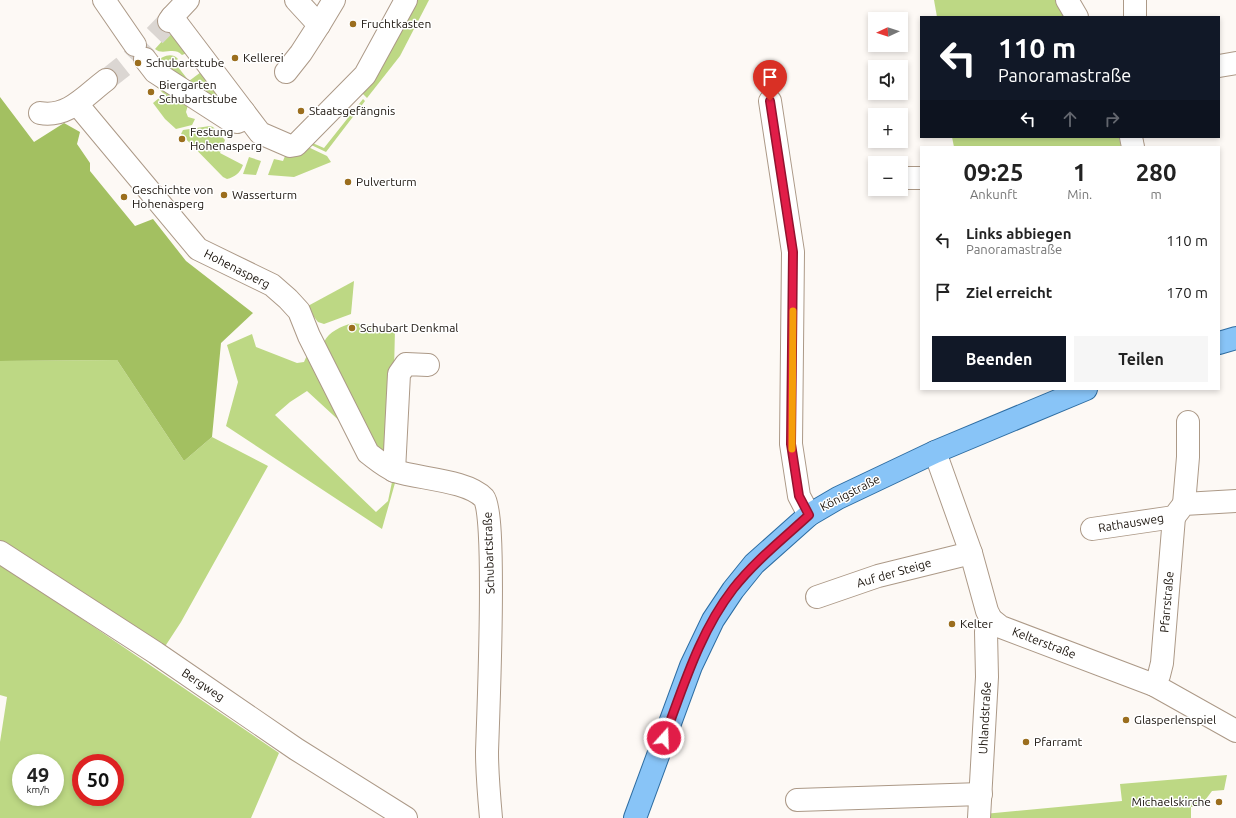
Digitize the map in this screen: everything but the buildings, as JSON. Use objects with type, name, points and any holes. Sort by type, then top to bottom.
[{"type":"main road","points":[[1220,343],[1236,338]]},
{"type":"main road","name":"Königstraße","points":[[635,818],[691,666],[713,620],[733,590],[754,564],[809,515],[838,498],[935,452],[1084,390]]},
{"type":"street","points":[[104,0],[155,72],[231,121],[240,122],[244,117],[244,112]]},
{"type":"street","points":[[188,0],[171,19],[260,133],[290,146],[296,145],[365,75],[406,0]]},
{"type":"street","points":[[296,0],[319,25]]},
{"type":"street","points":[[286,72],[301,53],[334,0]]},
{"type":"street","points":[[1067,0],[1076,16]]},
{"type":"street","points":[[1135,0],[1135,16]]},
{"type":"street","points":[[1220,66],[1236,63]]},
{"type":"street","points":[[40,113],[50,115],[72,108],[106,80]]},
{"type":"street","name":"Hohenasperg","points":[[79,101],[198,249],[272,286],[288,299],[298,311],[309,336]]},
{"type":"street","points":[[770,101],[793,252],[791,444],[799,496],[809,515]]},
{"type":"street","points":[[908,178],[920,178]]},
{"type":"street","name":"Schubartstraße","points":[[309,336],[368,453],[381,463],[394,470],[414,476],[444,481],[475,491],[485,499],[488,509],[490,559],[488,786],[491,818]]},
{"type":"street","points":[[394,470],[399,374],[406,364],[428,365]]},
{"type":"street","name":"Pfarrstraße","points":[[1154,685],[1159,675],[1162,663],[1179,510],[1188,457],[1188,422]]},
{"type":"street","points":[[935,452],[971,552],[987,611],[991,618]]},
{"type":"street","name":"Rathausweg","points":[[1092,529],[1179,510],[1236,501]]},
{"type":"street","name":"Bergweg","points":[[0,552],[156,653],[296,749],[406,818]]},
{"type":"street","name":"Auf der Steige","points":[[817,597],[878,576],[971,552]]},
{"type":"street","name":"Kelterstraße","points":[[991,618],[1001,627],[1154,685],[1236,731]]},
{"type":"street","name":"Uhlandstraße","points":[[980,818],[986,677],[986,632],[991,618]]},
{"type":"street","points":[[797,800],[981,794]]},
{"type":"green space","points":[[410,0],[429,0],[400,56],[367,98],[359,90]]},
{"type":"green space","points":[[934,0],[1057,0],[1066,16],[937,16]]},
{"type":"green space","points":[[173,29],[240,117],[156,62],[161,58],[170,55],[176,57],[178,59],[174,62],[189,81],[201,72],[187,53],[182,55],[176,51],[161,52],[155,49]]},
{"type":"green space","points":[[146,77],[188,105],[186,112],[188,117],[195,119],[192,125],[176,129],[165,119],[153,103],[164,94]]},
{"type":"green space","points":[[0,97],[34,142],[64,123],[80,132],[77,144],[90,163],[90,171],[135,226],[153,219],[186,261],[253,313],[221,343],[212,437],[184,461],[117,360],[0,361]]},
{"type":"green space","points":[[363,99],[365,101],[326,152],[307,143],[308,141],[324,148]]},
{"type":"green space","points":[[210,126],[213,127],[225,140],[220,153],[243,165],[237,174],[227,179],[223,177],[181,134],[183,130]]},
{"type":"green space","points":[[952,138],[1119,138],[1121,146],[954,146]]},
{"type":"green space","points":[[306,146],[327,156],[331,162],[294,177],[268,175],[274,159],[283,161],[287,151]]},
{"type":"green space","points":[[249,157],[261,161],[256,175],[243,174]]},
{"type":"green space","points":[[354,281],[351,314],[324,324],[318,322],[306,307]]},
{"type":"green space","points":[[352,323],[395,328],[392,461],[381,455],[324,342],[332,332]]},
{"type":"green space","points":[[252,334],[256,347],[297,363],[304,362],[308,353],[345,426],[307,391],[290,402],[275,415],[376,512],[388,501],[392,482],[395,483],[382,529],[226,426],[238,382],[227,345]]},
{"type":"green space","points":[[117,360],[184,461],[212,437],[268,466],[181,622],[164,648],[0,541],[0,361]]},
{"type":"green space","points":[[0,563],[279,753],[251,818],[0,818],[0,742],[7,697],[0,695]]},
{"type":"green space","points":[[1227,775],[1224,790],[1212,791],[1206,799],[1207,806],[1191,807],[1191,818],[984,818],[984,814],[1122,801],[1120,784]]},
{"type":"tunnel","points":[[106,80],[130,61],[169,21]]},
{"type":"slow traffic","points":[[792,449],[793,311]]},
{"type":"place","name":"Fruchtkasten","points":[[353,24]]},
{"type":"place","name":"Kellerei","points":[[235,58]]},
{"type":"place","name":"Schubartstube","points":[[138,63]]},
{"type":"place","name":"Biergarten Schubartstube","points":[[151,92]]},
{"type":"place","name":"Staatsgefängnis","points":[[301,111]]},
{"type":"place","name":"Festung Hohenasperg","points":[[182,139]]},
{"type":"place","name":"Pulverturm","points":[[348,182]]},
{"type":"place","name":"Wasserturm","points":[[224,195]]},
{"type":"place","name":"Geschichte von Hohenasperg","points":[[124,197]]},
{"type":"place","name":"Schubart Denkmal","points":[[352,328]]},
{"type":"place","name":"Kelter","points":[[952,624]]},
{"type":"place","name":"Glasperlenspiel","points":[[1126,720]]},
{"type":"place","name":"Pfarramt","points":[[1026,742]]},
{"type":"place","name":"Michaelskirche","points":[[1219,802]]},
{"type":"route","points":[[664,738],[691,666],[710,625],[726,600],[754,564],[809,515],[799,496],[791,444],[793,252],[770,101]]}]
